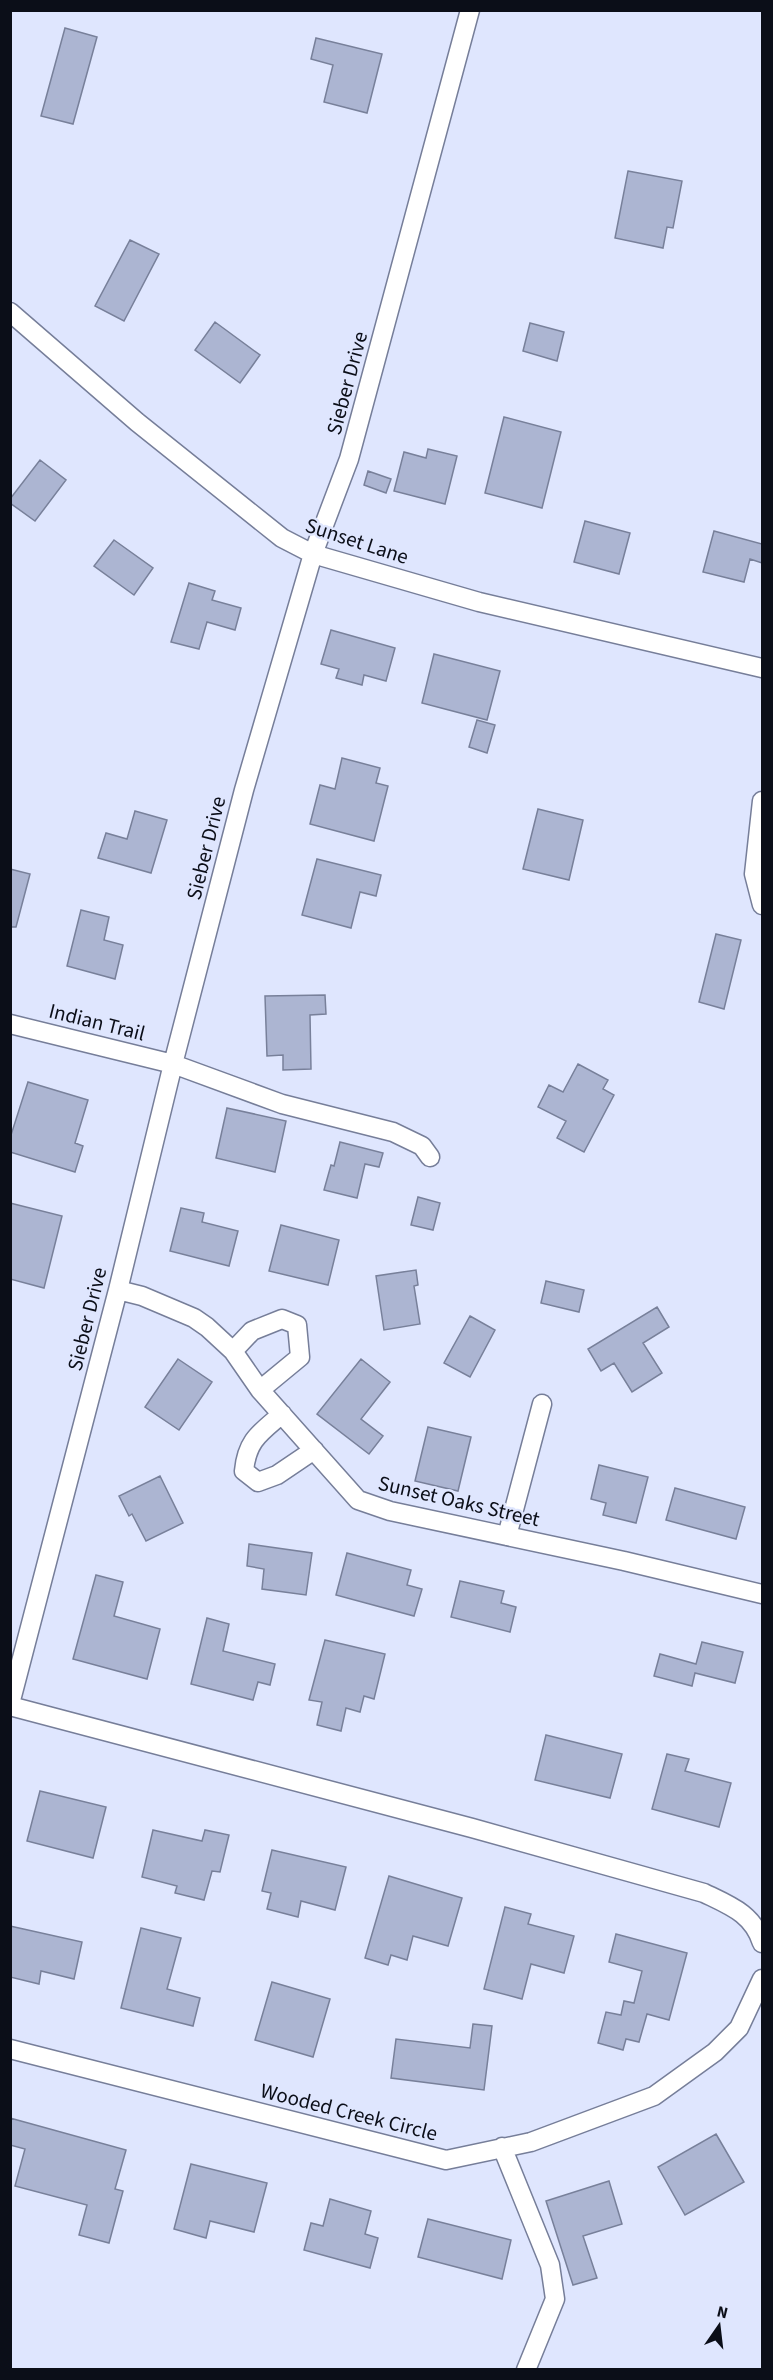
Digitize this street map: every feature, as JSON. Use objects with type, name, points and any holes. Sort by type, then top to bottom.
[{"type":"street","name":"Sieber Drive","points":[[10,1705],[258,737],[313,554],[350,459],[470,10]]},
{"type":"street","name":"Sunset Lane","points":[[10,312],[137,423],[282,538],[313,554],[479,602],[762,668]]},
{"type":"street","points":[[762,801],[754,874],[762,905]]},
{"type":"street","name":"Indian Trail","points":[[10,1024],[173,1064],[282,1104],[393,1132],[422,1146],[429,1157]]},
{"type":"street","name":"Sunset Oaks Street","points":[[118,1290],[142,1296],[194,1317],[233,1351],[260,1390],[358,1500],[390,1511],[762,1593]]},
{"type":"street","points":[[233,1351],[252,1331],[282,1319],[297,1325],[300,1357],[260,1390]]},
{"type":"street","points":[[507,1536],[542,1404]]},
{"type":"street","points":[[282,1414],[258,1434],[249,1445],[244,1471],[258,1482],[277,1474],[314,1450]]},
{"type":"street","points":[[10,1705],[472,1828],[704,1893],[733,1907],[757,1927],[762,1944]]},
{"type":"street","name":"Wooded Creek Circle","points":[[10,2049],[446,2160],[531,2142],[654,2096],[715,2052],[739,2028],[762,1979]]},
{"type":"street","points":[[502,2147],[550,2265],[555,2300],[526,2370]]},
{"type":"building","points":[[65,28],[97,37],[73,124],[41,116]]},
{"type":"building","points":[[316,38],[382,54],[367,113],[324,102],[333,65],[311,59]]},
{"type":"building","points":[[628,171],[682,181],[673,228],[667,227],[663,248],[615,238]]},
{"type":"building","points":[[130,240],[159,254],[124,321],[95,306]]},
{"type":"building","points":[[215,322],[260,355],[240,383],[195,350]]},
{"type":"building","points":[[530,323],[564,332],[557,361],[523,351]]},
{"type":"building","points":[[504,417],[561,432],[542,508],[485,493]]},
{"type":"building","points":[[428,449],[457,456],[445,504],[394,491],[404,452],[426,458]]},
{"type":"building","points":[[40,460],[66,480],[35,521],[10,503],[10,499]]},
{"type":"building","points":[[368,471],[391,479],[386,493],[364,485]]},
{"type":"building","points":[[585,521],[630,533],[619,574],[574,562]]},
{"type":"building","points":[[714,531],[762,544],[762,563],[750,559],[744,582],[703,572]]},
{"type":"building","points":[[114,540],[153,568],[134,595],[94,566]]},
{"type":"building","points":[[189,583],[215,591],[212,600],[241,608],[235,630],[207,622],[199,649],[171,642]]},
{"type":"building","points":[[331,630],[395,648],[386,681],[364,675],[362,685],[336,678],[339,669],[321,664]]},
{"type":"building","points":[[434,654],[500,671],[487,720],[422,703]]},
{"type":"building","points":[[477,720],[495,725],[487,753],[469,747]]},
{"type":"building","points":[[342,758],[380,768],[376,783],[388,786],[374,841],[310,824],[320,785],[335,789]]},
{"type":"building","points":[[538,809],[583,820],[569,880],[523,869]]},
{"type":"building","points":[[135,811],[167,820],[151,873],[98,858],[106,833],[127,839]]},
{"type":"building","points":[[317,859],[381,875],[376,896],[360,892],[351,928],[302,915]]},
{"type":"building","points":[[10,869],[30,874],[16,927],[10,927]]},
{"type":"building","points":[[81,910],[109,917],[104,940],[123,945],[115,979],[67,966]]},
{"type":"building","points":[[716,934],[741,940],[724,1009],[699,1002]]},
{"type":"building","points":[[325,995],[326,1014],[310,1015],[311,1069],[283,1070],[283,1055],[267,1056],[265,996]]},
{"type":"building","points":[[578,1064],[608,1080],[603,1089],[614,1095],[584,1152],[557,1138],[566,1121],[538,1107],[549,1085],[563,1092]]},
{"type":"building","points":[[28,1082],[88,1100],[75,1143],[83,1146],[75,1172],[10,1152],[10,1138]]},
{"type":"building","points":[[227,1108],[286,1121],[275,1172],[216,1158]]},
{"type":"building","points":[[340,1142],[383,1153],[379,1167],[365,1164],[357,1198],[324,1190],[331,1165],[334,1166]]},
{"type":"building","points":[[418,1197],[440,1203],[433,1230],[411,1225]]},
{"type":"building","points":[[10,1203],[62,1216],[44,1288],[10,1279]]},
{"type":"building","points":[[181,1208],[204,1213],[202,1222],[238,1231],[229,1266],[170,1251]]},
{"type":"building","points":[[281,1225],[339,1240],[328,1285],[269,1271]]},
{"type":"building","points":[[416,1270],[418,1285],[414,1286],[420,1324],[384,1330],[376,1276]]},
{"type":"building","points":[[546,1281],[584,1290],[579,1312],[541,1303]]},
{"type":"building","points":[[657,1307],[669,1327],[643,1343],[662,1373],[632,1392],[614,1363],[601,1371],[588,1349]]},
{"type":"building","points":[[470,1316],[495,1330],[470,1377],[444,1363]]},
{"type":"building","points":[[178,1359],[212,1382],[179,1430],[145,1407]]},
{"type":"building","points":[[361,1359],[390,1382],[361,1419],[383,1436],[369,1454],[317,1414]]},
{"type":"building","points":[[428,1427],[471,1437],[458,1491],[415,1481]]},
{"type":"building","points":[[599,1465],[648,1477],[636,1523],[603,1515],[606,1503],[591,1499]]},
{"type":"building","points":[[160,1476],[183,1523],[146,1541],[132,1514],[129,1516],[119,1496]]},
{"type":"building","points":[[675,1488],[745,1507],[736,1539],[666,1520]]},
{"type":"building","points":[[249,1544],[312,1553],[306,1595],[262,1589],[264,1569],[247,1566]]},
{"type":"building","points":[[347,1553],[411,1570],[407,1585],[422,1589],[414,1616],[336,1595]]},
{"type":"building","points":[[96,1575],[123,1582],[114,1616],[160,1629],[147,1679],[73,1659]]},
{"type":"building","points":[[460,1581],[504,1591],[501,1603],[516,1607],[510,1632],[451,1617]]},
{"type":"building","points":[[207,1618],[229,1624],[223,1651],[275,1664],[270,1685],[258,1682],[253,1700],[191,1684]]},
{"type":"building","points":[[325,1640],[385,1654],[374,1699],[364,1696],[360,1712],[346,1708],[341,1731],[317,1725],[322,1702],[309,1700]]},
{"type":"building","points":[[702,1642],[743,1652],[735,1683],[695,1673],[692,1686],[654,1676],[660,1654],[696,1664]]},
{"type":"building","points":[[546,1735],[622,1754],[610,1798],[535,1780]]},
{"type":"building","points":[[667,1754],[689,1759],[685,1771],[731,1783],[719,1827],[652,1809]]},
{"type":"building","points":[[40,1791],[106,1807],[93,1858],[27,1841]]},
{"type":"building","points":[[153,1830],[202,1841],[205,1830],[229,1835],[220,1872],[212,1871],[204,1900],[175,1893],[177,1886],[142,1877]]},
{"type":"building","points":[[272,1850],[346,1867],[335,1910],[301,1901],[298,1917],[267,1909],[271,1893],[262,1891]]},
{"type":"building","points":[[389,1876],[462,1898],[448,1946],[413,1936],[407,1960],[391,1955],[388,1965],[365,1958]]},
{"type":"building","points":[[505,1907],[531,1914],[528,1924],[574,1936],[564,1973],[531,1964],[522,1999],[484,1989]]},
{"type":"building","points":[[10,1926],[82,1942],[74,1979],[41,1971],[39,1984],[10,1977]]},
{"type":"building","points":[[141,1928],[181,1938],[167,1989],[200,1998],[193,2026],[121,2008]]},
{"type":"building","points":[[616,1934],[687,1953],[669,2020],[647,2014],[639,2042],[626,2039],[623,2050],[598,2043],[606,2012],[621,2015],[624,2001],[634,2003],[642,1971],[609,1962]]},
{"type":"building","points":[[272,1982],[330,1999],[313,2057],[255,2040]]},
{"type":"building","points":[[473,2024],[492,2026],[484,2090],[391,2078],[396,2039],[470,2048]]},
{"type":"building","points":[[10,2118],[126,2150],[115,2189],[123,2191],[109,2243],[79,2235],[87,2205],[15,2186],[25,2149],[10,2145]]},
{"type":"building","points":[[716,2134],[744,2182],[685,2215],[658,2167]]},
{"type":"building","points":[[191,2164],[267,2183],[254,2232],[210,2221],[206,2238],[174,2229]]},
{"type":"building","points":[[609,2181],[622,2224],[583,2236],[597,2278],[573,2285],[546,2201]]},
{"type":"building","points":[[330,2199],[371,2211],[365,2234],[378,2238],[370,2268],[304,2250],[311,2223],[323,2226]]},
{"type":"building","points":[[428,2219],[511,2240],[502,2279],[418,2257]]}]
